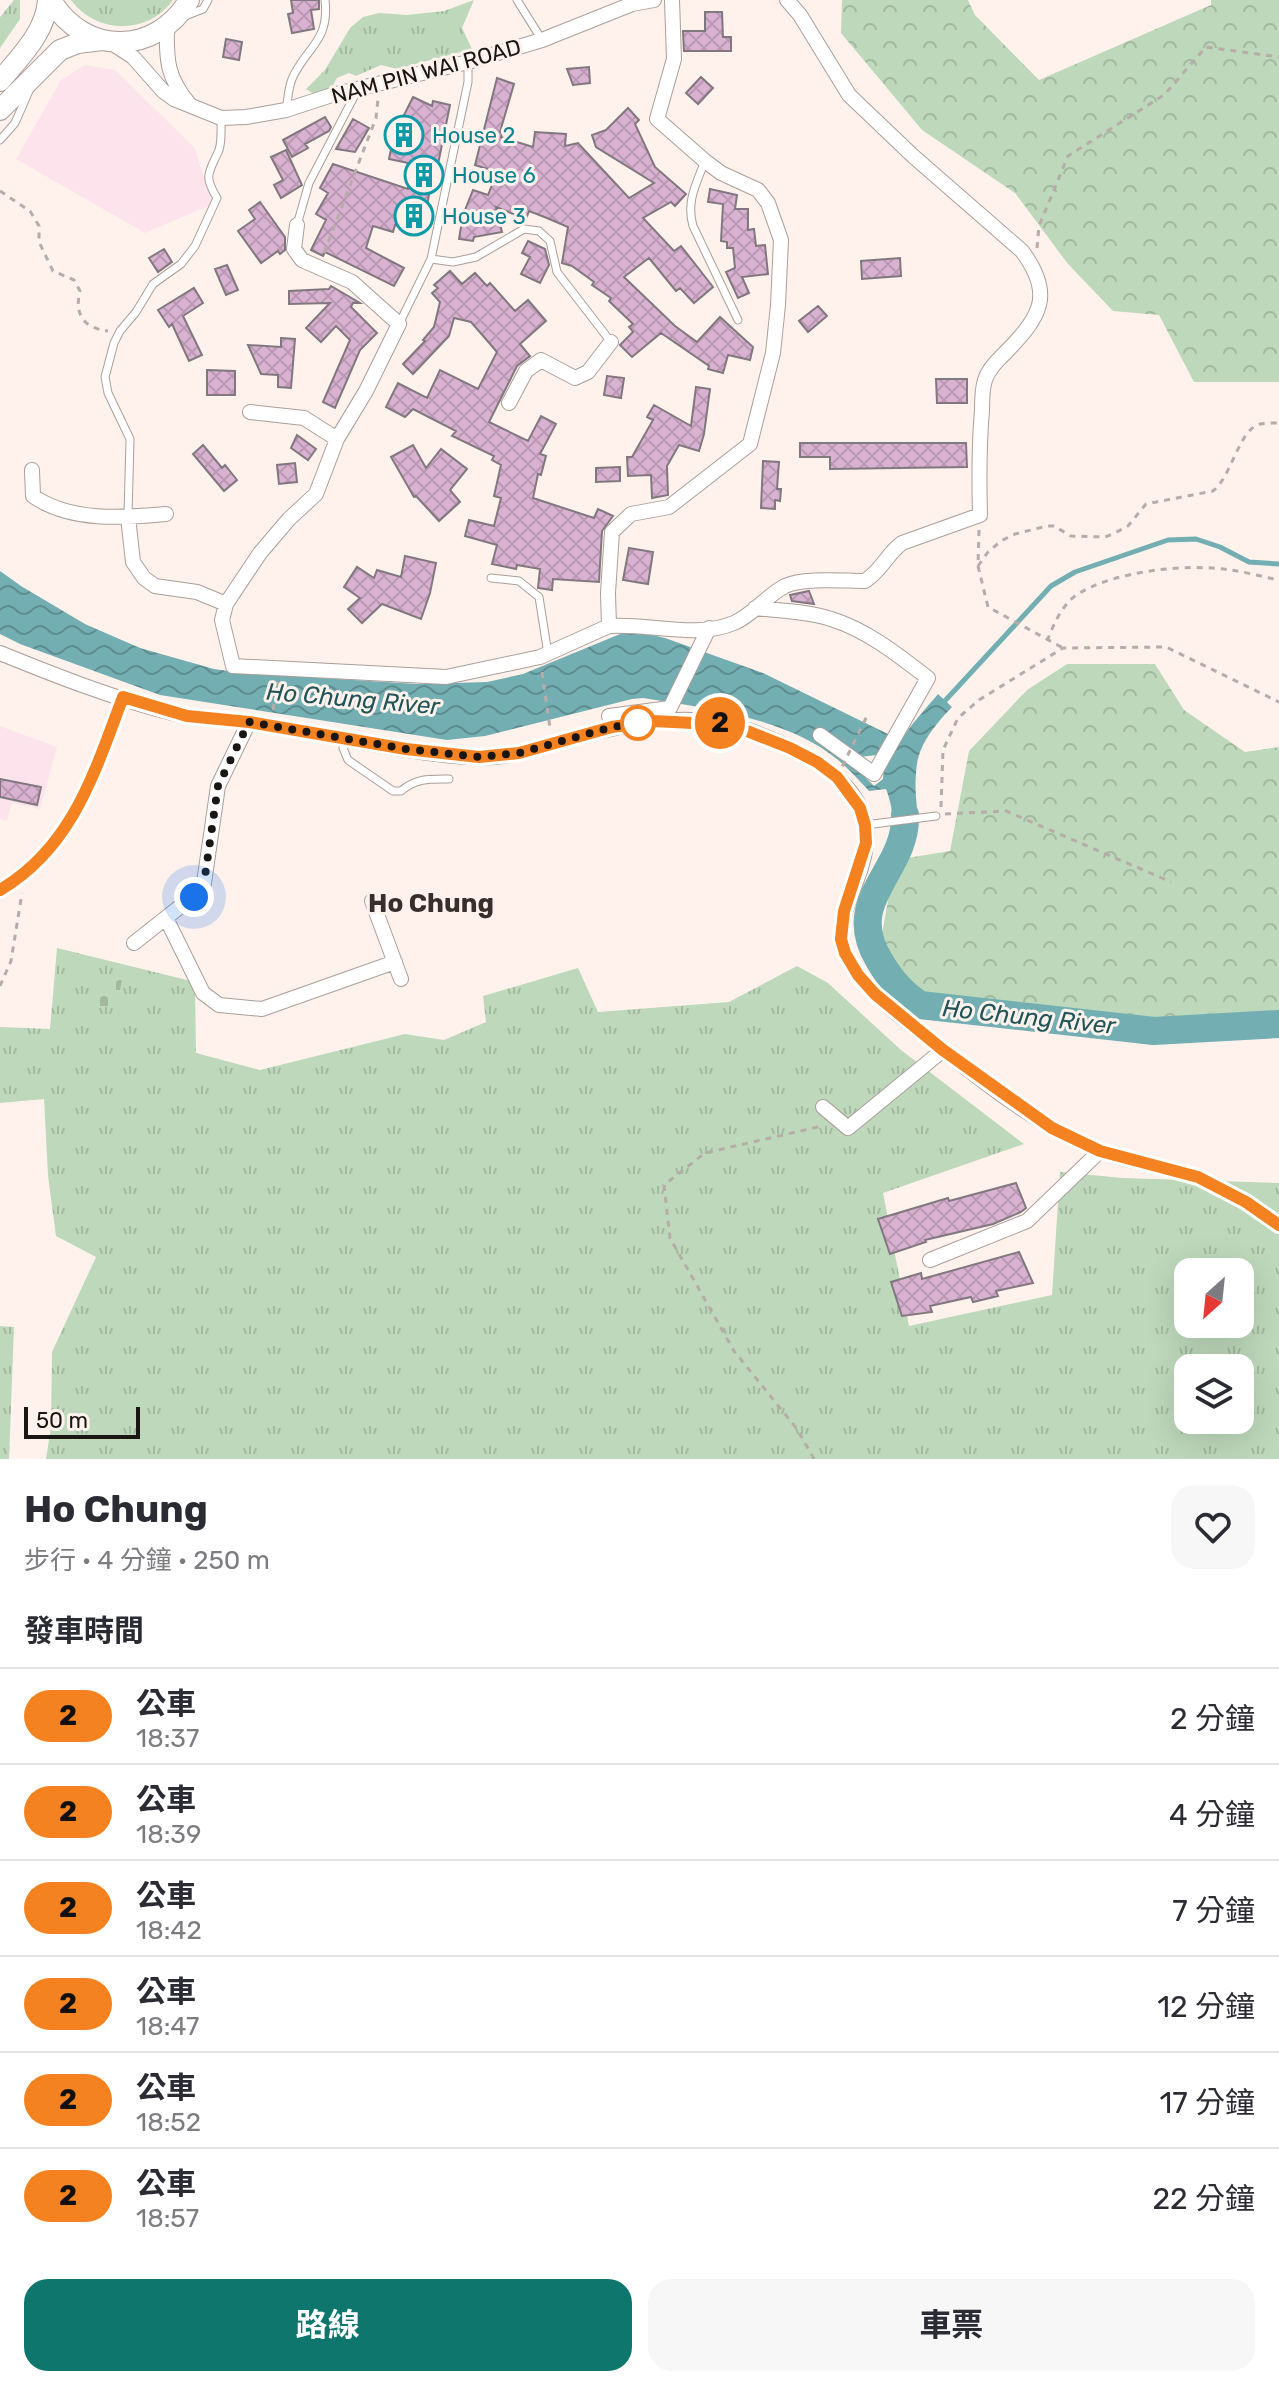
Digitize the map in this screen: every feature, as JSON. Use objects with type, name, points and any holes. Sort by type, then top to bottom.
[{"type":"main road","points":[[50,0],[73,26],[105,41]]},
{"type":"main road","points":[[0,81],[38,33],[50,0]]},
{"type":"main road","points":[[0,110],[60,50],[78,43],[135,41],[152,36],[172,22],[189,0]]},
{"type":"street","name":"NAM PIN WAI ROAD","points":[[105,41],[133,57],[163,91],[193,108],[221,118],[246,117],[286,110],[468,62],[542,40],[632,4],[654,0]]},
{"type":"street","points":[[609,626],[612,532],[631,514],[669,507],[750,444],[773,353],[781,240],[768,203],[758,190],[721,173],[705,161],[657,119],[674,59],[672,0]]},
{"type":"street","points":[[297,225],[294,249],[302,260],[352,282],[399,324],[366,391],[337,439],[316,494],[260,553],[226,604],[222,620],[233,666],[446,677],[544,655],[609,626],[631,624],[705,635],[734,623],[783,587],[796,582],[865,581],[875,575],[902,543],[980,515],[978,448],[984,382],[990,368],[1024,333],[1039,312],[1039,287],[1034,268],[1022,251],[913,156],[849,95],[800,15],[787,0]]},
{"type":"street","points":[[172,22],[166,60],[174,85],[193,108]]},
{"type":"street","points":[[509,403],[526,371],[541,360],[575,378],[588,372],[611,342]]},
{"type":"street","points":[[250,412],[304,418],[337,439]]},
{"type":"street","points":[[32,470],[33,496],[44,504],[89,515],[128,517],[166,514]]},
{"type":"street","points":[[128,517],[133,562],[144,578],[155,586],[197,592],[226,604]]},
{"type":"street","points":[[755,608],[805,613],[854,628],[928,678],[874,774],[820,735]]},
{"type":"street","points":[[612,727],[609,716],[670,708],[705,635]]},
{"type":"street","points":[[0,653],[123,697],[187,716],[249,722],[479,757],[499,757],[612,727],[669,721],[732,725],[790,748],[837,777],[860,808],[866,843],[841,926],[845,953],[858,975],[875,994],[943,1050],[1052,1128],[1100,1151],[1198,1177],[1246,1202],[1279,1225]]},
{"type":"street","points":[[0,890],[45,855],[76,814],[123,697]]},
{"type":"street","points":[[134,943],[200,891],[204,883],[218,786],[249,722]]},
{"type":"street","points":[[372,901],[401,979]]},
{"type":"street","points":[[166,918],[203,993],[219,1005],[262,1009],[395,962]]},
{"type":"street","points":[[823,1107],[848,1128],[943,1050]]},
{"type":"street","points":[[930,1260],[1027,1221],[1100,1151]]},
{"type":"lane","points":[[172,22],[196,13],[208,0]]},
{"type":"lane","points":[[286,110],[292,79],[312,52],[322,31],[325,0]]},
{"type":"lane","points":[[517,0],[542,40]]},
{"type":"lane","points":[[399,324],[431,259],[468,82],[468,62]]},
{"type":"lane","points":[[0,140],[21,113],[35,74]]},
{"type":"lane","points":[[297,225],[309,183],[359,89]]},
{"type":"lane","points":[[128,517],[130,439],[108,393],[105,377],[120,331],[153,284],[181,264],[217,198],[208,184],[208,171],[220,148],[221,118]]},
{"type":"lane","points":[[705,161],[689,211],[693,226],[738,320]]},
{"type":"lane","points":[[431,259],[453,262],[476,257],[524,229],[539,231],[550,241],[557,272],[611,342]]},
{"type":"lane","points":[[491,578],[519,581],[539,597],[544,655]]},
{"type":"lane","points":[[346,739],[343,748],[348,760],[393,791],[401,791],[411,782],[449,779]]},
{"type":"lane","points":[[865,825],[939,815]]},
{"type":"path","points":[[1034,268],[1039,226],[1068,156],[1164,95],[1206,47],[1279,57]]},
{"type":"path","points":[[321,268],[376,118],[380,83]]},
{"type":"path","points":[[0,191],[30,211],[39,226],[39,242],[53,271],[74,280],[80,291],[77,303],[80,317],[90,327],[120,331]]},
{"type":"path","points":[[978,566],[988,552],[1015,534],[1054,526],[1071,536],[1105,537],[1128,526],[1146,504],[1213,491],[1220,486],[1234,462],[1245,435],[1256,424],[1279,423]]},
{"type":"path","points":[[980,515],[978,566],[988,607],[1063,648],[1166,647],[1279,702]]},
{"type":"path","points":[[1047,641],[1059,614],[1076,595],[1118,577],[1138,572],[1202,569],[1231,570],[1279,580]]},
{"type":"path","points":[[1063,648],[979,700],[958,718],[943,750],[939,815],[1006,811],[1171,882]]},
{"type":"path","points":[[544,655],[552,744]]},
{"type":"path","points":[[271,726],[280,667]]},
{"type":"path","points":[[837,777],[867,716]]},
{"type":"path","points":[[0,986],[11,961],[22,893]]},
{"type":"path","points":[[814,1459],[797,1429],[734,1351],[670,1238],[664,1185],[705,1153],[841,1122]]},
{"type":"shaded area","points":[[85,65],[115,70],[194,147],[213,204],[145,233],[16,159],[61,80]]},
{"type":"shaded area","points":[[0,726],[57,747],[40,809],[12,803],[7,821],[0,819]]},
{"type":"green space","points":[[14,0],[20,0],[20,19],[0,48],[0,17]]},
{"type":"green space","points":[[71,0],[173,0],[150,20],[122,26],[94,20]]},
{"type":"green space","points":[[474,0],[462,28],[472,49],[397,69],[381,65],[356,76],[349,73],[337,78],[331,89],[312,93],[306,89],[325,70],[350,28],[363,17],[379,13],[407,15],[444,11]]},
{"type":"green space","points":[[842,0],[968,0],[975,15],[1039,80],[1211,5],[1211,0],[1279,0],[1279,382],[1194,382],[1159,315],[1113,311],[1068,264],[1015,193],[922,130],[841,33]]},
{"type":"green space","points":[[1067,664],[1155,664],[1184,710],[1245,752],[1279,747],[1279,1036],[1133,1041],[997,1021],[925,1016],[879,952],[895,860],[950,851],[969,751],[1027,690]]},
{"type":"green space","points":[[57,948],[195,982],[196,1053],[260,1070],[405,1034],[444,1040],[486,1022],[483,996],[578,968],[598,1012],[729,1002],[797,966],[828,983],[901,1050],[1024,1144],[883,1193],[909,1326],[1052,1295],[1060,1172],[1123,1178],[1279,1183],[1279,1459],[46,1459],[51,1427],[52,1352],[96,1257],[56,1236],[48,1176],[44,1099],[0,1103],[0,1027],[50,1029]]},
{"type":"green space","points":[[101,976],[122,980],[116,1009],[94,1005]]},
{"type":"green space","points":[[0,1326],[14,1327],[9,1459],[0,1459]]},
{"type":"water","points":[[0,571],[85,624],[140,648],[214,669],[244,673],[417,684],[487,682],[523,674],[625,632],[665,638],[763,673],[890,735],[876,755],[861,757],[854,766],[874,786],[883,779],[884,769],[896,747],[938,694],[952,707],[923,745],[917,763],[917,820],[905,853],[890,848],[892,818],[886,789],[869,791],[842,763],[818,746],[771,725],[719,711],[643,698],[485,736],[447,740],[160,695],[0,634]]},
{"type":"building","points":[[291,0],[319,0],[319,9],[311,10],[314,29],[292,33],[288,14],[293,13]]},
{"type":"building","points":[[705,12],[722,12],[723,37],[731,37],[731,51],[684,51],[683,31],[705,31]]},
{"type":"building","points":[[226,39],[242,42],[239,60],[223,57]]},
{"type":"building","points":[[589,67],[590,83],[573,85],[567,69]]},
{"type":"building","points":[[701,77],[713,88],[698,104],[686,93]]},
{"type":"building","points":[[497,78],[514,84],[501,137],[533,147],[535,132],[566,134],[565,146],[578,143],[629,198],[654,183],[596,147],[592,135],[606,130],[628,108],[639,120],[635,124],[655,167],[686,194],[675,206],[671,202],[643,218],[674,251],[681,246],[713,287],[694,303],[680,288],[676,291],[649,258],[624,277],[675,326],[697,342],[720,317],[753,347],[750,360],[728,355],[723,373],[708,369],[709,366],[661,333],[632,357],[620,345],[633,332],[629,327],[633,324],[609,301],[611,298],[592,285],[594,282],[572,266],[562,263],[568,227],[547,218],[529,211],[526,219],[496,207],[502,232],[474,237],[473,241],[459,239],[463,215],[473,190],[488,195],[497,172],[475,165]]},
{"type":"building","points":[[413,97],[432,106],[433,101],[450,105],[434,184],[431,184],[427,206],[423,205],[418,229],[395,225],[393,232],[373,226],[366,248],[404,268],[394,286],[325,252],[323,256],[311,250],[326,220],[316,214],[328,193],[320,188],[333,164],[408,189],[413,164],[389,159],[396,124],[399,125]]},
{"type":"building","points":[[325,117],[331,127],[329,131],[305,144],[308,148],[292,157],[283,140]]},
{"type":"building","points":[[353,119],[369,128],[355,152],[336,149]]},
{"type":"building","points":[[286,150],[302,185],[281,198],[274,185],[283,180],[271,157]]},
{"type":"building","points":[[710,189],[737,195],[735,209],[748,209],[748,230],[754,229],[756,246],[765,245],[768,274],[742,277],[749,293],[738,298],[726,272],[735,268],[733,248],[727,248],[727,242],[721,241],[723,204],[708,202]]},
{"type":"building","points":[[260,202],[285,237],[285,250],[280,254],[278,251],[261,263],[238,231],[255,219],[249,210]]},
{"type":"building","points":[[528,241],[545,249],[549,265],[540,283],[521,274],[530,257],[522,253]]},
{"type":"building","points":[[164,249],[172,262],[158,272],[149,258]]},
{"type":"building","points":[[900,258],[901,276],[862,279],[861,261]]},
{"type":"building","points":[[227,265],[238,290],[226,295],[215,269]]},
{"type":"building","points":[[450,271],[462,284],[475,273],[487,286],[490,283],[515,311],[528,300],[546,321],[520,344],[530,356],[517,366],[489,422],[528,441],[541,416],[556,424],[540,454],[546,456],[533,498],[594,518],[598,509],[613,516],[602,531],[599,582],[553,579],[552,590],[538,588],[540,569],[517,565],[516,569],[492,564],[497,545],[465,536],[469,520],[494,526],[501,498],[494,496],[501,465],[492,460],[494,456],[452,436],[456,431],[413,409],[405,417],[386,407],[398,383],[427,398],[440,370],[478,389],[497,352],[471,322],[454,318],[449,336],[413,374],[403,364],[434,327],[440,302],[432,293],[438,288],[434,285]]},
{"type":"building","points":[[331,286],[360,303],[353,303],[351,307],[377,333],[360,350],[335,408],[323,402],[350,340],[336,326],[321,342],[306,328],[330,303],[289,304],[289,291],[329,289]]},
{"type":"building","points":[[194,288],[203,303],[183,316],[202,355],[189,361],[172,324],[169,327],[158,310]]},
{"type":"building","points":[[818,306],[827,316],[808,332],[799,321]]},
{"type":"building","points":[[281,338],[295,339],[291,388],[278,387],[278,375],[261,374],[248,345],[281,347]]},
{"type":"building","points":[[207,370],[235,371],[235,395],[207,395]]},
{"type":"building","points":[[607,376],[624,378],[621,398],[604,395]]},
{"type":"building","points":[[936,379],[967,379],[967,403],[937,403]]},
{"type":"building","points":[[696,387],[710,389],[699,451],[679,445],[667,466],[668,495],[652,498],[651,475],[628,476],[627,457],[632,457],[653,420],[647,417],[654,405],[691,426]]},
{"type":"building","points":[[297,435],[316,449],[308,460],[291,448]]},
{"type":"building","points":[[800,443],[966,443],[967,467],[830,469],[830,457],[800,457]]},
{"type":"building","points":[[203,445],[237,480],[224,491],[193,454]]},
{"type":"building","points":[[413,445],[426,468],[441,449],[467,469],[450,490],[460,502],[439,521],[414,497],[391,457]]},
{"type":"building","points":[[763,461],[779,462],[777,489],[781,489],[780,501],[775,500],[775,509],[761,508]]},
{"type":"building","points":[[295,463],[297,482],[279,484],[277,465]]},
{"type":"building","points":[[620,467],[620,481],[596,482],[596,468]]},
{"type":"building","points":[[629,548],[653,552],[648,584],[623,580]]},
{"type":"building","points":[[405,556],[436,563],[421,619],[382,604],[362,623],[348,609],[360,598],[344,587],[357,567],[374,578],[377,570],[401,577]]},
{"type":"building","points":[[809,591],[814,604],[792,601],[790,595]]},
{"type":"building","points":[[0,779],[41,787],[37,805],[0,797]]},
{"type":"building","points":[[1016,1183],[1026,1208],[1021,1212],[993,1224],[925,1240],[890,1254],[878,1219],[948,1198],[949,1201]]},
{"type":"building","points":[[1019,1252],[1033,1283],[996,1291],[998,1296],[973,1302],[971,1297],[930,1306],[932,1312],[902,1316],[891,1282],[921,1273],[922,1279]]},
{"type":"waterway","points":[[942,704],[1051,586],[1075,572],[1168,540],[1196,539],[1249,562],[1279,564]]},
{"type":"waterway","name":"Ho Chung River","points":[[905,815],[897,853],[871,902],[868,920],[870,939],[883,967],[902,990],[920,1005],[1154,1031],[1279,1024]]},
{"type":"bus line","name":"2","points":[[0,890],[45,855],[76,814],[123,697],[187,716],[249,722],[406,749],[479,757],[519,753],[612,727],[653,721],[732,725],[752,731],[817,762],[837,777],[860,808],[866,843],[844,911],[841,939],[858,975],[875,994],[943,1050],[1052,1128],[1100,1151],[1198,1177],[1246,1202],[1279,1225]]},
{"type":"place","name":"House 2","points":[[404,135]]},
{"type":"place","name":"House 6","points":[[424,175]]},
{"type":"place","name":"House 3","points":[[414,216]]},
{"type":"district","name":"Ho Chung","points":[[431,903]]},
{"type":"route","points":[[194,897],[204,883],[218,786],[249,722],[406,749],[479,757],[519,753],[612,727],[638,723]]}]
